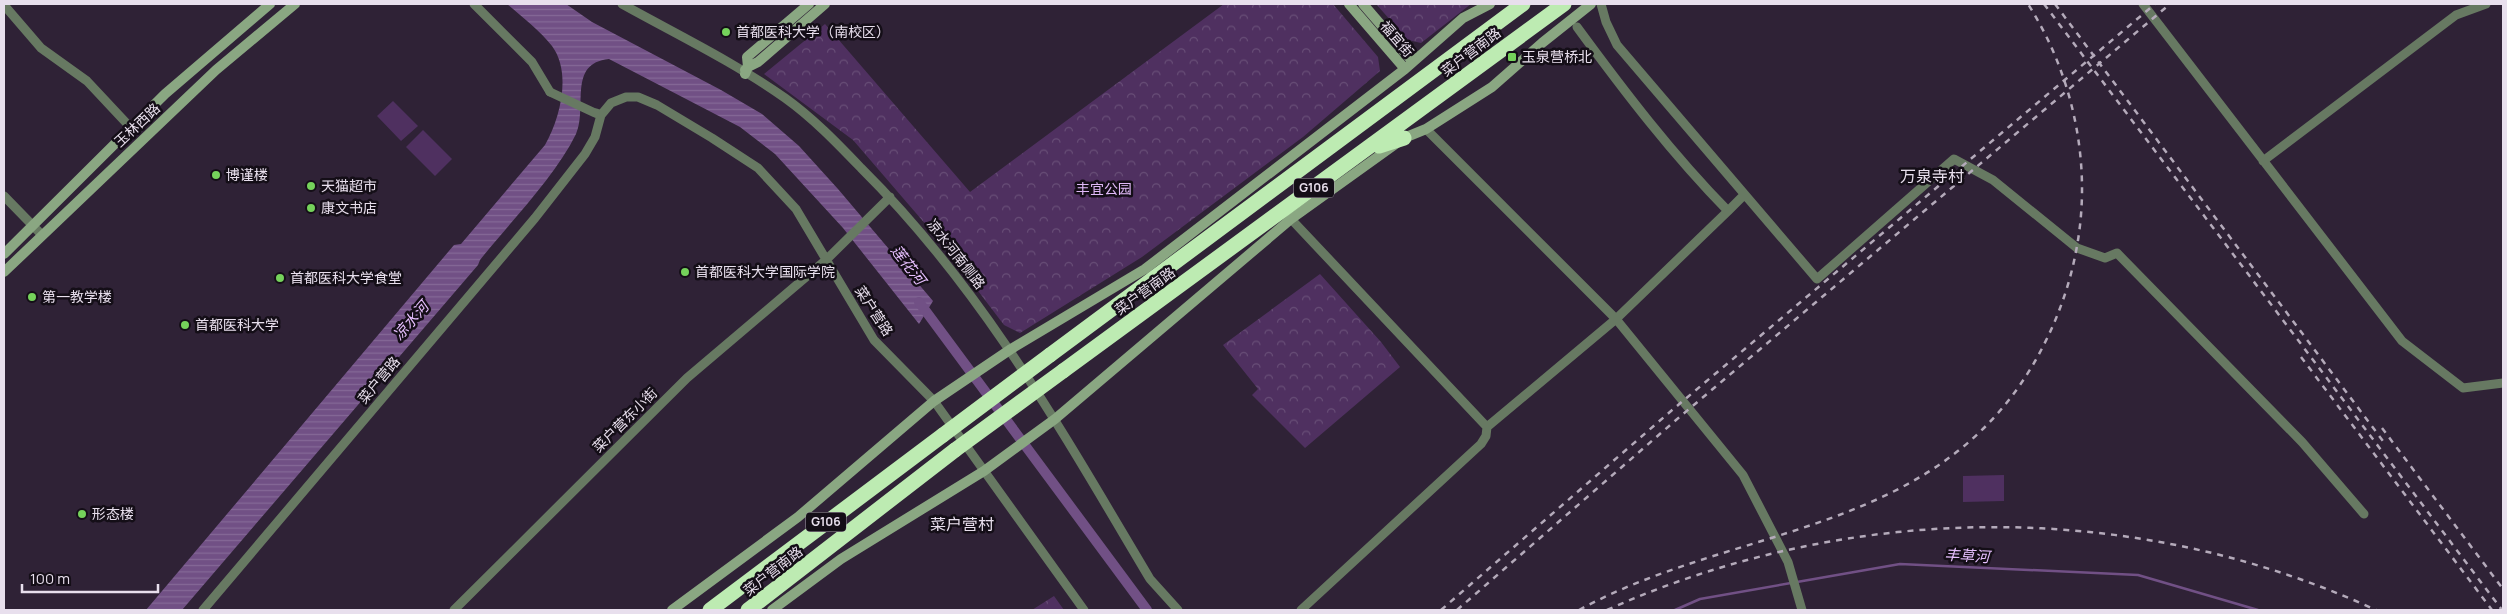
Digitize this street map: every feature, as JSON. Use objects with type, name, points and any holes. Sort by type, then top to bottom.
[{"type":"highway","name":"菜户营南路","points":[[710,610],[1523,4]]},
{"type":"highway","name":"菜户营南路","points":[[748,610],[955,450],[1366,151],[1564,4]]},
{"type":"highway","points":[[1366,151],[1404,138]]},
{"type":"street","name":"玉林西路","points":[[4,254],[178,82],[270,4]]},
{"type":"street","name":"玉林西路","points":[[4,272],[216,70],[295,4]]},
{"type":"street","points":[[474,4],[532,62],[550,92],[598,114]]},
{"type":"street","name":"凉水河南侧路","points":[[622,4],[745,71],[784,98],[815,122],[890,197],[926,237],[1011,349],[1150,579],[1178,610]]},
{"type":"street","points":[[745,71],[747,57],[809,4]]},
{"type":"street","points":[[745,71],[825,4]]},
{"type":"street","name":"福宜街","points":[[1349,4],[1409,66]]},
{"type":"street","name":"福宜街","points":[[1363,4],[1409,66]]},
{"type":"street","name":"菜户营南路","points":[[672,610],[798,517],[934,402],[1011,349],[1145,269],[1409,66],[1463,18],[1490,4]]},
{"type":"street","points":[[772,610],[841,559],[984,471],[1055,419],[1290,219],[1404,138],[1426,129],[1492,87],[1542,43],[1591,4]]},
{"type":"street","points":[[1601,4],[1606,22],[1617,46],[1817,279],[1954,159],[1993,180],[2077,248],[2105,258],[2117,253],[2302,442],[2364,514]]},
{"type":"street","points":[[2143,4],[2402,341],[2463,388],[2503,383]]},
{"type":"street","points":[[2263,161],[2456,15],[2486,4]]},
{"type":"street","points":[[4,5],[41,48],[87,81],[131,128]]},
{"type":"street","points":[[1577,27],[1644,116],[1699,181],[1728,211]]},
{"type":"street","name":"菜户营路","points":[[203,610],[535,218],[585,154],[594,137],[598,114],[611,103],[626,97],[638,97],[657,105],[712,138],[758,168],[790,202],[874,340],[934,402],[1084,610]]},
{"type":"street","points":[[1426,129],[1616,319],[1743,475],[1788,562],[1801,608]]},
{"type":"street","points":[[1301,610],[1481,444],[1486,436],[1487,427],[1616,319],[1744,195]]},
{"type":"street","points":[[4,196],[42,235]]},
{"type":"street","name":"菜户营东小街","points":[[454,610],[687,378],[826,260],[890,197]]},
{"type":"street","points":[[1290,219],[1487,427]]},
{"type":"green space","name":"丰宜公园","points":[[1224,4],[1333,4],[1378,57],[1380,71],[1303,137],[1142,257],[1020,333],[1004,325],[940,241],[853,140],[764,74],[825,24],[970,192]]},
{"type":"green space","points":[[1376,4],[1471,4],[1421,43],[1408,40]]},
{"type":"green space","points":[[393,101],[418,126],[401,141],[377,116]]},
{"type":"green space","points":[[423,130],[452,159],[435,176],[406,147]]},
{"type":"green space","points":[[1320,274],[1381,342],[1400,367],[1305,448],[1252,395],[1258,389],[1223,345]]},
{"type":"green space","points":[[2004,475],[2004,501],[1963,502],[1963,476]]},
{"type":"green space","points":[[1054,596],[1064,610],[1032,610]]},
{"type":"water","name":"凉水河","points":[[507,4],[566,4],[592,22],[721,90],[762,114],[799,146],[933,301],[919,324],[843,228],[775,154],[740,127],[609,59],[596,62],[588,69],[583,78],[579,123],[576,134],[567,150],[544,183],[480,260],[478,265],[182,610],[146,610],[454,245],[461,244],[545,145],[555,122],[562,96],[563,82],[558,57],[552,46]]},
{"type":"waterway","name":"莲花河","points":[[919,302],[1147,610]]},
{"type":"waterway","name":"丰草河","points":[[1797,582],[1900,564],[2138,575],[2258,610]]},
{"type":"waterway","name":"丰草河","points":[[1675,610],[1700,599],[1791,583]]},
{"type":"railway","points":[[1579,610],[1639,582],[1825,520],[1884,496],[1939,465],[1989,423],[2031,368],[2055,322],[2071,273],[2078,240],[2082,179],[2079,148],[2067,88],[2056,59],[2028,4]]},
{"type":"railway","points":[[2044,4],[2502,610]]},
{"type":"railway","points":[[2055,4],[2383,441]]},
{"type":"railway","points":[[1441,610],[1671,411],[2155,4]]},
{"type":"railway","points":[[1457,610],[1676,420],[2170,4]]},
{"type":"railway","points":[[2301,357],[2492,610]]},
{"type":"railway","points":[[2382,428],[2503,589]]},
{"type":"railway","points":[[1607,610],[1700,574],[1796,548],[1893,533],[1992,527],[2090,532],[2188,547],[2283,573],[2376,610]]},
{"type":"place","name":"首都医科大学（南校区）","points":[[726,32]]},
{"type":"place","name":"玉泉营桥北","points":[[1512,57]]},
{"type":"place","name":"博谨楼","points":[[216,175]]},
{"type":"place","name":"天猫超市","points":[[311,186]]},
{"type":"place","name":"康文书店","points":[[311,208]]},
{"type":"place","name":"首都医科大学国际学院","points":[[685,272]]},
{"type":"place","name":"首都医科大学食堂","points":[[280,278]]},
{"type":"place","name":"第一教学楼","points":[[32,297]]},
{"type":"place","name":"首都医科大学","points":[[185,325]]},
{"type":"place","name":"形态楼","points":[[82,514]]},
{"type":"district","name":"万泉寺村","points":[[1932,176]]},
{"type":"district","name":"菜户营村","points":[[962,524]]}]
